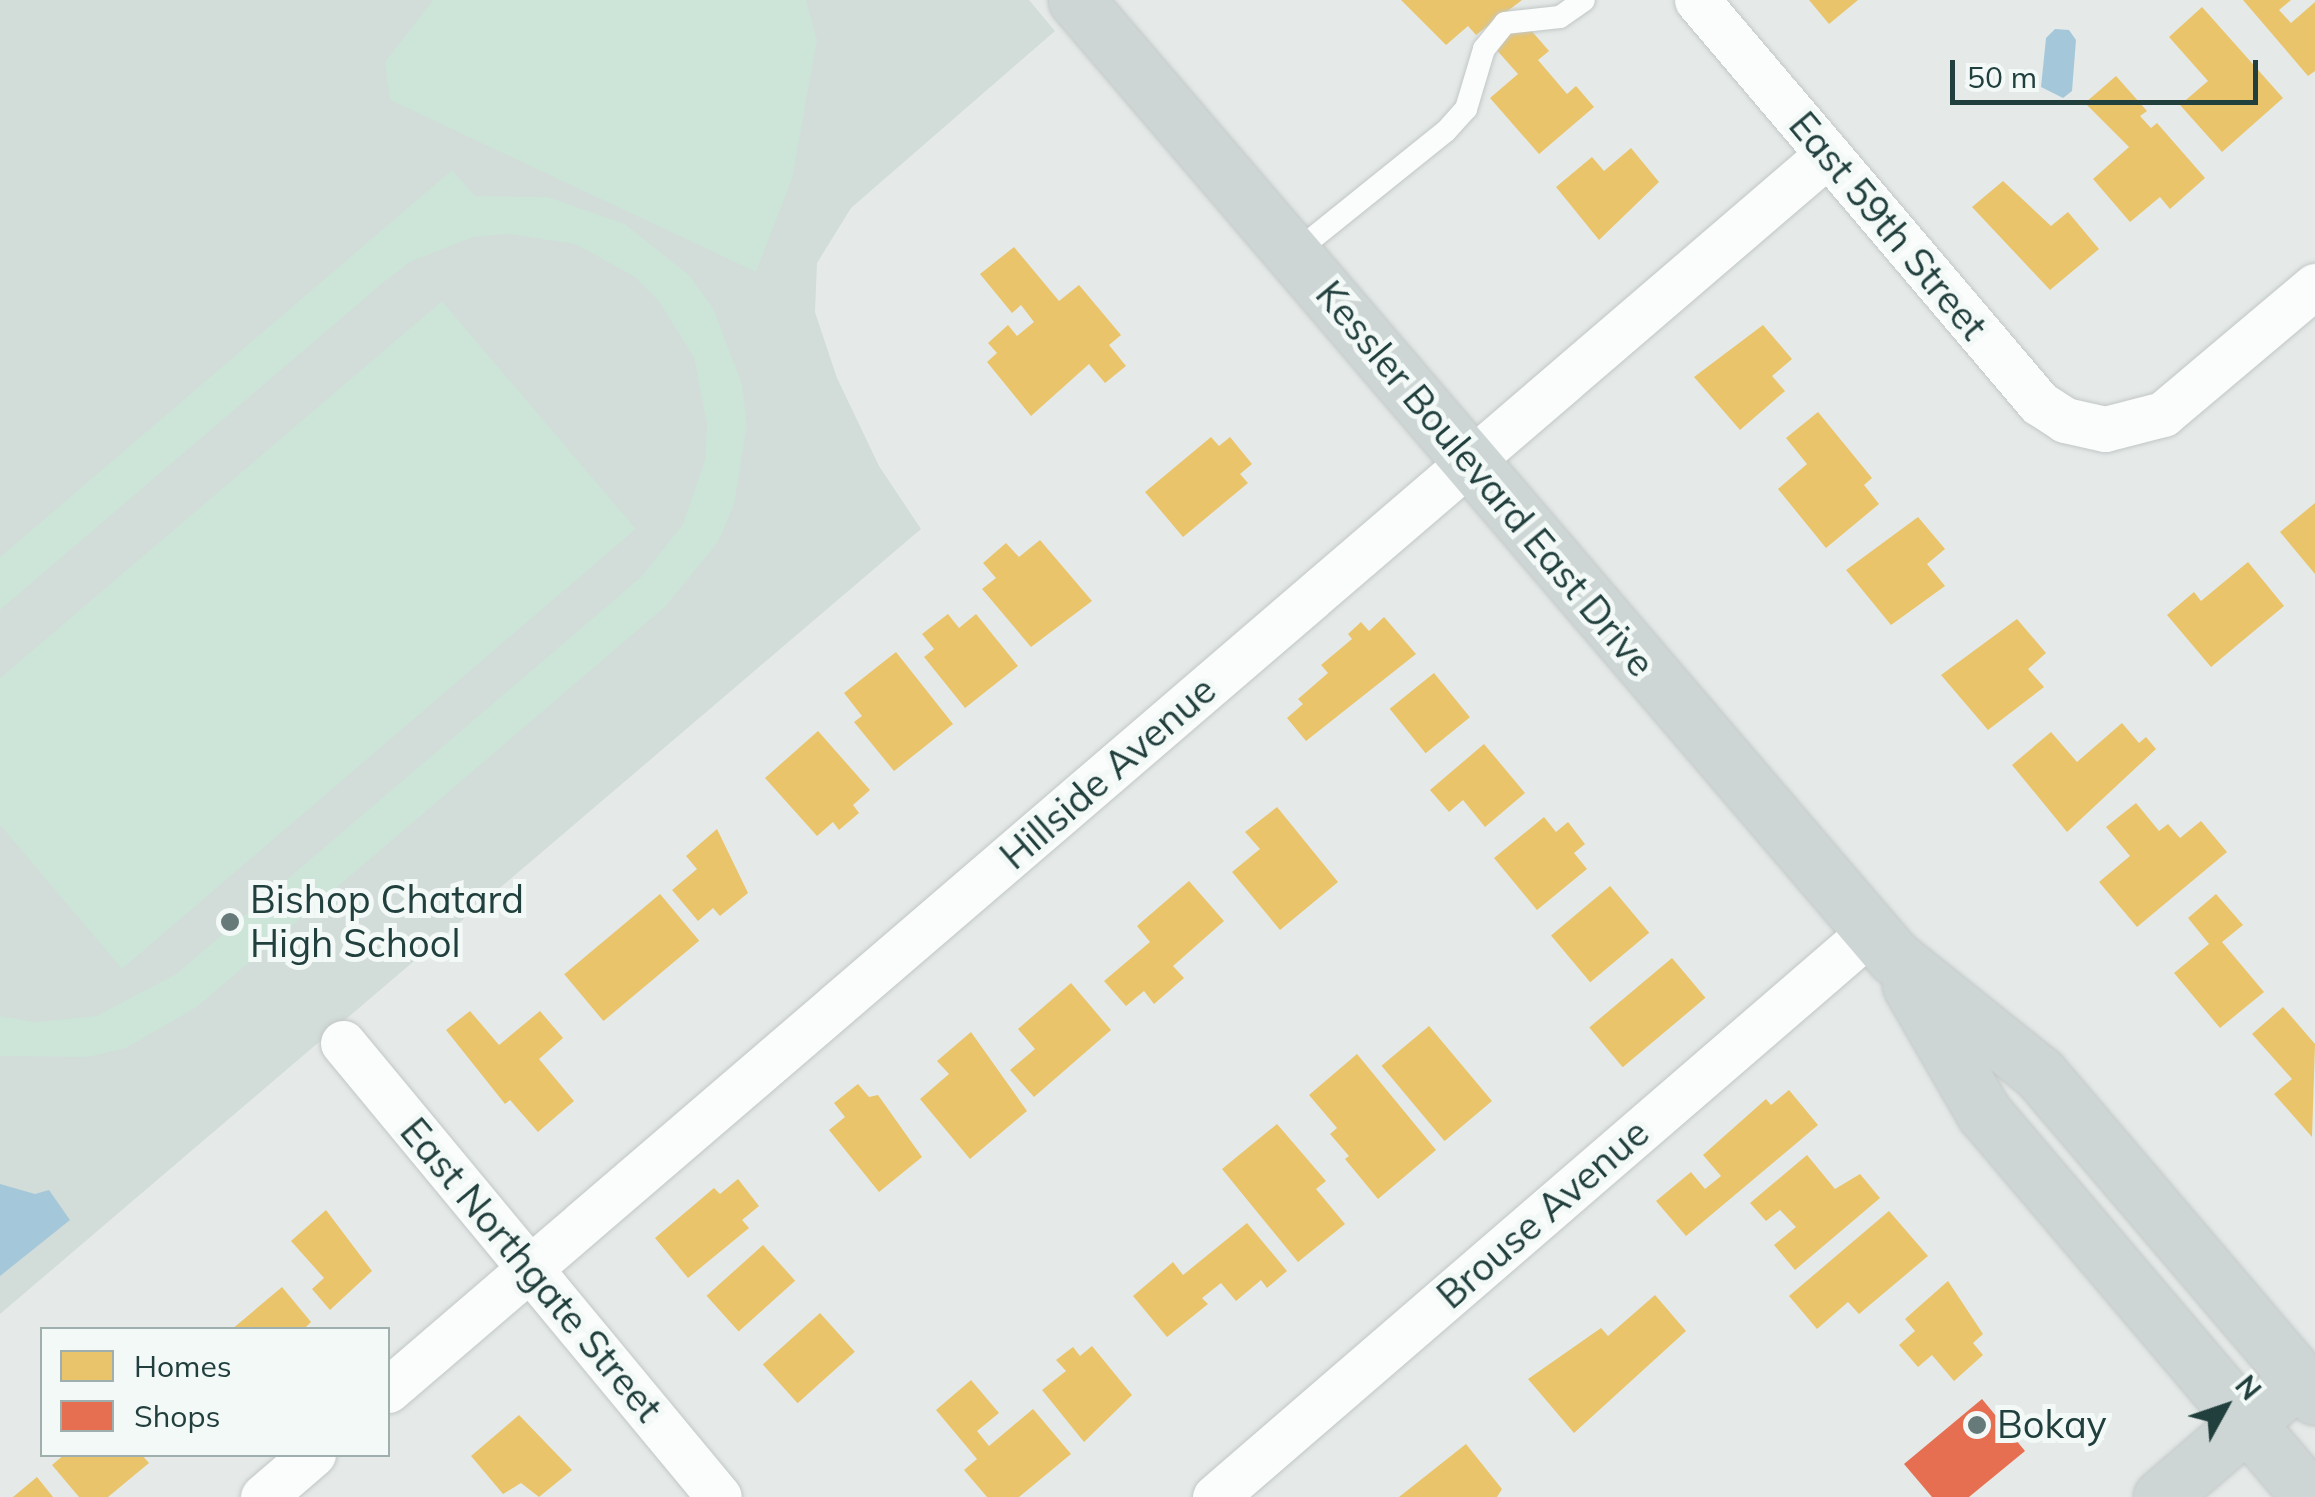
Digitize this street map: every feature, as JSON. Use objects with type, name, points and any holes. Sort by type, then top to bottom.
[{"type":"main road","name":"Kessler Boulevard East Drive","points":[[1076,0],[1883,944],[1984,1113],[2306,1491]]},
{"type":"main road","name":"Kessler Boulevard East Drive","points":[[1883,944],[2040,1074],[2310,1380]]},
{"type":"main road","points":[[2161,1497],[2248,1422],[2310,1380]]},
{"type":"street","name":"East 59th Street","points":[[1697,0],[2039,403],[2065,420],[2096,428],[2164,414],[2315,286]]},
{"type":"street","name":"Hillside Avenue","points":[[390,1388],[1828,155]]},
{"type":"street","name":"Brouse Avenue","points":[[1215,1497],[1883,944]]},
{"type":"street","name":"East Northgate Street","points":[[343,1043],[719,1497]]},
{"type":"street","points":[[263,1497],[310,1457]]},
{"type":"lane","points":[[1293,254],[1446,131],[1466,109],[1484,49],[1505,22],[1560,16],[1584,0]]},
{"type":"shaded area","name":"Bishop Chatard High School","points":[[0,0],[1029,0],[1055,31],[851,208],[817,263],[815,312],[837,378],[879,466],[921,529],[0,1314]]},
{"type":"green space","points":[[433,0],[806,0],[817,40],[792,179],[756,272],[390,100],[385,62]]},
{"type":"green space","points":[[452,170],[475,196],[548,197],[625,224],[689,275],[713,308],[742,384],[747,425],[734,505],[718,542],[666,606],[197,1007],[126,1048],[88,1057],[0,1056],[0,1016],[35,1022],[96,1016],[176,974],[641,577],[683,524],[705,460],[707,424],[694,358],[658,300],[635,277],[575,244],[508,234],[473,237],[410,262],[384,282],[0,610],[0,557]]},
{"type":"green space","points":[[442,301],[636,529],[122,969],[0,825],[0,678]]},
{"type":"water","points":[[2055,29],[2069,30],[2076,40],[2072,91],[2063,98],[2041,87],[2046,38]]},
{"type":"water","points":[[0,1184],[35,1194],[49,1190],[70,1220],[0,1276]]},
{"type":"building: Homes","points":[[1401,0],[1522,0],[1476,35],[1468,26],[1446,45]]},
{"type":"building: Homes","points":[[1809,0],[1858,0],[1829,24]]},
{"type":"building: Homes","points":[[2243,0],[2291,0],[2279,10],[2291,23],[2315,2],[2315,71],[2308,76]]},
{"type":"building: Homes","points":[[2202,7],[2283,98],[2222,152],[2180,105],[2208,81],[2169,37]]},
{"type":"building: Homes","points":[[1523,21],[1549,51],[1538,60],[1567,94],[1576,86],[1594,107],[1539,154],[1490,98],[1518,74],[1494,47]]},
{"type":"building: Homes","points":[[2116,76],[2147,111],[2140,116],[2151,128],[2157,123],[2205,178],[2170,209],[2160,197],[2130,222],[2093,179],[2129,147],[2085,103]]},
{"type":"building: Homes","points":[[1631,148],[1659,182],[1599,240],[1556,187],[1592,157],[1604,171]]},
{"type":"building: Homes","points":[[2003,181],[2051,226],[2068,212],[2099,249],[2050,290],[1972,207]]},
{"type":"building: Homes","points":[[1014,247],[1059,301],[1079,285],[1121,335],[1109,345],[1126,366],[1105,383],[1089,364],[1031,416],[987,362],[997,353],[988,343],[1008,325],[1017,336],[1034,322],[1021,305],[1012,313],[980,274]]},
{"type":"building: Homes","points":[[1763,325],[1792,359],[1772,376],[1785,391],[1740,430],[1694,377]]},
{"type":"building: Homes","points":[[1818,412],[1872,478],[1864,485],[1879,504],[1826,548],[1778,489],[1807,464],[1786,438]]},
{"type":"building: Homes","points":[[1211,437],[1219,446],[1230,437],[1252,464],[1240,474],[1248,483],[1183,537],[1145,492]]},
{"type":"building: Homes","points":[[2315,503],[2315,574],[2280,532]]},
{"type":"building: Homes","points":[[1918,517],[1945,549],[1927,564],[1945,586],[1891,625],[1846,570]]},
{"type":"building: Homes","points":[[1040,540],[1092,601],[1031,647],[982,589],[996,578],[983,563],[1006,543],[1019,557]]},
{"type":"building: Homes","points":[[2248,562],[2284,606],[2211,667],[2167,615],[2194,592],[2201,601]]},
{"type":"building: Homes","points":[[948,614],[959,628],[976,614],[1018,666],[965,708],[924,657],[934,649],[922,634]]},
{"type":"building: Homes","points":[[1384,617],[1416,654],[1306,741],[1287,718],[1303,704],[1298,699],[1328,673],[1321,665],[1352,639],[1348,634],[1361,622],[1369,631]]},
{"type":"building: Homes","points":[[2017,619],[2046,653],[2028,669],[2044,687],[1988,730],[1941,675]]},
{"type":"building: Homes","points":[[896,652],[953,724],[894,771],[854,722],[862,716],[844,693]]},
{"type":"building: Homes","points":[[1434,673],[1470,717],[1426,753],[1390,709]]},
{"type":"building: Homes","points":[[2122,723],[2139,743],[2146,737],[2156,749],[2067,832],[2012,765],[2051,732],[2077,762]]},
{"type":"building: Homes","points":[[818,731],[870,790],[853,805],[859,813],[839,830],[833,822],[817,836],[765,778]]},
{"type":"building: Homes","points":[[1484,744],[1525,793],[1485,827],[1463,800],[1449,812],[1430,790]]},
{"type":"building: Homes","points":[[2136,803],[2159,831],[2168,824],[2180,838],[2201,821],[2227,852],[2137,927],[2099,882],[2130,856],[2106,827]]},
{"type":"building: Homes","points":[[1277,807],[1338,882],[1280,930],[1232,872],[1260,849],[1245,832]]},
{"type":"building: Homes","points":[[1544,817],[1556,832],[1568,822],[1585,844],[1574,853],[1587,869],[1537,910],[1494,858]]},
{"type":"building: Homes","points":[[717,829],[748,893],[720,916],[713,908],[698,921],[672,890],[697,869],[686,856]]},
{"type":"building: Homes","points":[[1189,881],[1224,921],[1173,966],[1184,978],[1154,1004],[1144,991],[1126,1006],[1104,981],[1150,942],[1137,926]]},
{"type":"building: Homes","points":[[1610,886],[1649,933],[1590,982],[1551,935]]},
{"type":"building: Homes","points":[[660,894],[699,941],[603,1021],[564,974]]},
{"type":"building: Homes","points":[[2216,894],[2243,925],[2222,942],[2264,992],[2220,1028],[2174,973],[2209,944],[2188,918]]},
{"type":"building: Homes","points":[[1672,958],[1705,998],[1623,1067],[1589,1027]]},
{"type":"building: Homes","points":[[1071,983],[1111,1030],[1034,1097],[1010,1070],[1035,1049],[1018,1029]]},
{"type":"building: Homes","points":[[2283,1007],[2315,1044],[2312,1137],[2274,1094],[2292,1079],[2252,1034]]},
{"type":"building: Homes","points":[[470,1011],[499,1045],[540,1011],[563,1038],[539,1059],[574,1101],[538,1132],[510,1100],[505,1104],[446,1030]]},
{"type":"building: Homes","points":[[1429,1026],[1492,1101],[1444,1141],[1382,1066]]},
{"type":"building: Homes","points":[[971,1032],[1027,1111],[970,1159],[920,1099],[949,1074],[937,1061]]},
{"type":"building: Homes","points":[[1357,1054],[1436,1150],[1378,1199],[1345,1159],[1349,1156],[1330,1134],[1337,1128],[1309,1095]]},
{"type":"building: Homes","points":[[858,1084],[869,1097],[878,1095],[922,1157],[879,1192],[829,1130],[845,1117],[834,1103]]},
{"type":"building: Homes","points":[[1789,1090],[1818,1125],[1686,1236],[1656,1201],[1691,1172],[1705,1189],[1721,1176],[1703,1155],[1766,1099],[1771,1105]]},
{"type":"building: Homes","points":[[1277,1124],[1326,1181],[1316,1189],[1345,1224],[1298,1262],[1222,1169]]},
{"type":"building: Homes","points":[[1807,1155],[1835,1189],[1860,1174],[1880,1198],[1795,1270],[1774,1245],[1796,1227],[1780,1210],[1766,1221],[1750,1203]]},
{"type":"building: Homes","points":[[738,1179],[759,1206],[742,1220],[749,1228],[688,1278],[655,1238],[714,1188],[720,1194]]},
{"type":"building: Homes","points":[[326,1210],[372,1271],[330,1310],[312,1289],[324,1278],[291,1241]]},
{"type":"building: Homes","points":[[1889,1211],[1928,1256],[1859,1314],[1848,1302],[1817,1329],[1789,1296]]},
{"type":"building: Homes","points":[[1247,1223],[1287,1271],[1267,1288],[1261,1280],[1236,1301],[1221,1283],[1202,1298],[1208,1304],[1167,1337],[1133,1296],[1173,1262],[1183,1275]]},
{"type":"building: Homes","points":[[763,1245],[795,1281],[739,1332],[707,1296]]},
{"type":"building: Homes","points":[[1948,1281],[1983,1334],[1973,1343],[1983,1355],[1954,1381],[1932,1355],[1918,1367],[1899,1345],[1915,1331],[1905,1319]]},
{"type":"building: Homes","points":[[282,1287],[311,1322],[306,1327],[235,1327]]},
{"type":"building: Homes","points":[[1655,1295],[1686,1331],[1574,1433],[1528,1379],[1601,1328],[1608,1336]]},
{"type":"building: Homes","points":[[820,1313],[855,1352],[798,1403],[763,1365]]},
{"type":"building: Homes","points":[[1092,1346],[1132,1395],[1084,1442],[1042,1390],[1066,1371],[1056,1360],[1073,1347],[1080,1356]]},
{"type":"building: Homes","points":[[971,1380],[999,1413],[977,1431],[989,1446],[1033,1409],[1071,1454],[1019,1497],[987,1497],[964,1470],[977,1459],[936,1410]]},
{"type":"building: Homes","points":[[519,1415],[572,1470],[539,1497],[521,1483],[503,1494],[471,1456]]},
{"type":"building: Homes","points":[[1466,1444],[1502,1489],[1497,1497],[1399,1497]]},
{"type":"building: Homes","points":[[61,1457],[144,1457],[149,1463],[108,1497],[79,1497],[52,1465]]},
{"type":"building: Homes","points":[[37,1477],[53,1497],[13,1497]]},
{"type":"building: Shops","name":"Bokay","points":[[1982,1399],[2025,1451],[1969,1497],[1932,1497],[1904,1464]]},
{"type":"place","name":"Bishop Chatard High School","points":[[230,922]]},
{"type":"place","name":"Bokay","points":[[1977,1425]]}]
